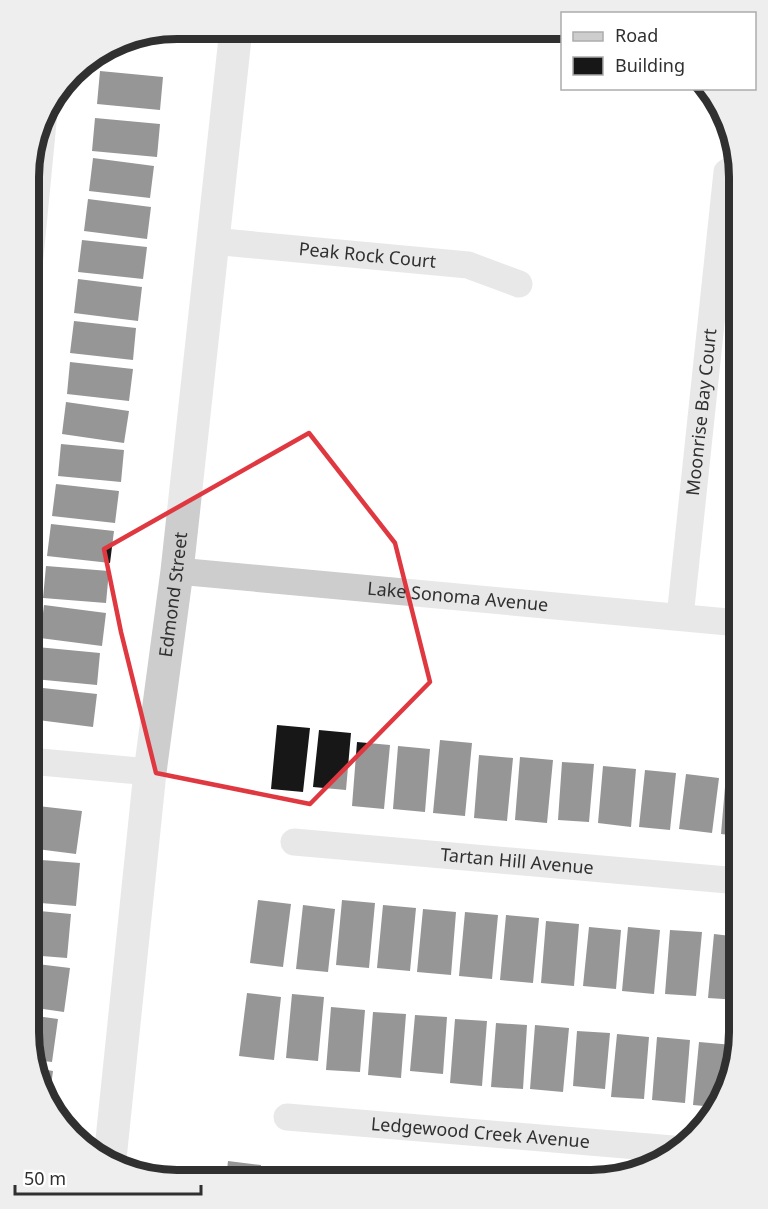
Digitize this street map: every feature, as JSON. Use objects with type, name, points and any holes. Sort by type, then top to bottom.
[{"type":"street","name":"Edmond Street","points":[[111,1153],[150,772],[177,571],[235,39]]},
{"type":"street","name":"Moonrise Bay Court","points":[[680,617],[727,172]]},
{"type":"street","name":"Peak Rock Court","points":[[212,241],[468,265],[519,284]]},
{"type":"street","name":"Lake Sonoma Avenue","points":[[177,571],[729,622]]},
{"type":"street","points":[[39,762],[150,772]]},
{"type":"street","name":"Tartan Hill Avenue","points":[[294,842],[729,880]]},
{"type":"street","name":"Ledgewood Creek Avenue","points":[[287,1117],[666,1148]]},
{"type":"highlighted area","points":[[309,433],[395,543],[430,682],[310,804],[156,773],[121,632],[104,549]]},
{"type":"building","points":[[100,71],[163,77],[160,110],[97,104]]},
{"type":"building","points":[[95,118],[160,124],[157,157],[92,151]]},
{"type":"building","points":[[93,158],[154,166],[150,198],[89,191]]},
{"type":"building","points":[[88,199],[151,207],[147,239],[84,231]]},
{"type":"building","points":[[82,240],[147,247],[143,279],[78,272]]},
{"type":"building","points":[[78,279],[142,287],[138,321],[74,313]]},
{"type":"building","points":[[74,321],[136,328],[133,360],[70,353]]},
{"type":"building","points":[[70,362],[133,369],[129,401],[67,394]]},
{"type":"building","points":[[66,402],[129,411],[124,443],[62,434]]},
{"type":"building","points":[[61,444],[124,450],[121,482],[58,476]]},
{"type":"building","points":[[56,484],[119,491],[115,523],[52,516]]},
{"type":"building","points":[[51,524],[114,531],[110,563],[47,556]]},
{"type":"building","points":[[46,566],[109,571],[106,603],[43,598]]},
{"type":"building","points":[[44,605],[106,613],[102,646],[40,638]]},
{"type":"building","points":[[39,647],[100,653],[97,685],[39,679]]},
{"type":"building","points":[[39,688],[97,694],[93,727],[39,720]]},
{"type":"building","points":[[277,725],[310,728],[303,792],[271,789]]},
{"type":"building","points":[[319,730],[351,733],[346,790],[313,787]]},
{"type":"building","points":[[440,740],[472,743],[465,816],[433,813]]},
{"type":"building","points":[[357,742],[390,745],[384,809],[352,806]]},
{"type":"building","points":[[398,746],[430,749],[425,812],[393,809]]},
{"type":"building","points":[[479,755],[513,758],[507,821],[474,818]]},
{"type":"building","points":[[520,757],[553,760],[547,823],[515,820]]},
{"type":"building","points":[[562,762],[594,764],[589,822],[558,820]]},
{"type":"building","points":[[603,766],[636,769],[631,827],[598,823]]},
{"type":"building","points":[[645,770],[676,773],[670,830],[639,827]]},
{"type":"building","points":[[686,774],[719,778],[712,833],[679,829]]},
{"type":"building","points":[[726,775],[729,775],[729,835],[721,834]]},
{"type":"building","points":[[39,806],[82,811],[76,854],[39,849]]},
{"type":"building","points":[[39,860],[80,863],[76,906],[39,903]]},
{"type":"building","points":[[258,900],[291,904],[283,967],[250,963]]},
{"type":"building","points":[[342,900],[375,903],[369,968],[336,965]]},
{"type":"building","points":[[303,905],[335,909],[328,972],[296,969]]},
{"type":"building","points":[[383,905],[416,908],[410,971],[377,968]]},
{"type":"building","points":[[423,909],[456,912],[451,975],[417,972]]},
{"type":"building","points":[[39,911],[71,914],[67,958],[39,956]]},
{"type":"building","points":[[465,912],[498,915],[492,979],[459,976]]},
{"type":"building","points":[[506,915],[539,918],[533,983],[500,980]]},
{"type":"building","points":[[546,921],[579,924],[574,986],[541,983]]},
{"type":"building","points":[[589,927],[621,930],[616,989],[583,986]]},
{"type":"building","points":[[628,927],[660,930],[654,994],[622,991]]},
{"type":"building","points":[[670,930],[702,932],[696,996],[665,994]]},
{"type":"building","points":[[714,934],[729,936],[729,999],[708,998]]},
{"type":"building","points":[[39,964],[70,968],[64,1012],[39,1008]]},
{"type":"building","points":[[247,993],[281,997],[274,1060],[239,1056]]},
{"type":"building","points":[[292,994],[324,997],[318,1061],[286,1058]]},
{"type":"building","points":[[331,1007],[365,1010],[360,1072],[326,1070]]},
{"type":"building","points":[[373,1012],[406,1014],[401,1078],[368,1075]]},
{"type":"building","points":[[415,1015],[447,1017],[443,1074],[410,1071]]},
{"type":"building","points":[[39,1016],[58,1019],[52,1062],[42,1061]]},
{"type":"building","points":[[455,1019],[487,1021],[482,1086],[450,1083]]},
{"type":"building","points":[[496,1023],[527,1025],[523,1089],[491,1087]]},
{"type":"building","points":[[535,1025],[569,1028],[563,1092],[530,1089]]},
{"type":"building","points":[[577,1031],[610,1033],[605,1089],[573,1086]]},
{"type":"building","points":[[617,1034],[649,1037],[644,1099],[611,1097]]},
{"type":"building","points":[[657,1037],[690,1040],[685,1103],[652,1100]]},
{"type":"building","points":[[699,1042],[728,1045],[722,1076],[708,1106],[693,1105]]},
{"type":"building","points":[[45,1070],[53,1071],[51,1087]]},
{"type":"building","points":[[228,1161],[261,1165],[261,1170],[227,1170]]},
{"type":"building","points":[[317,1166],[350,1169],[350,1170],[317,1170]]}]
